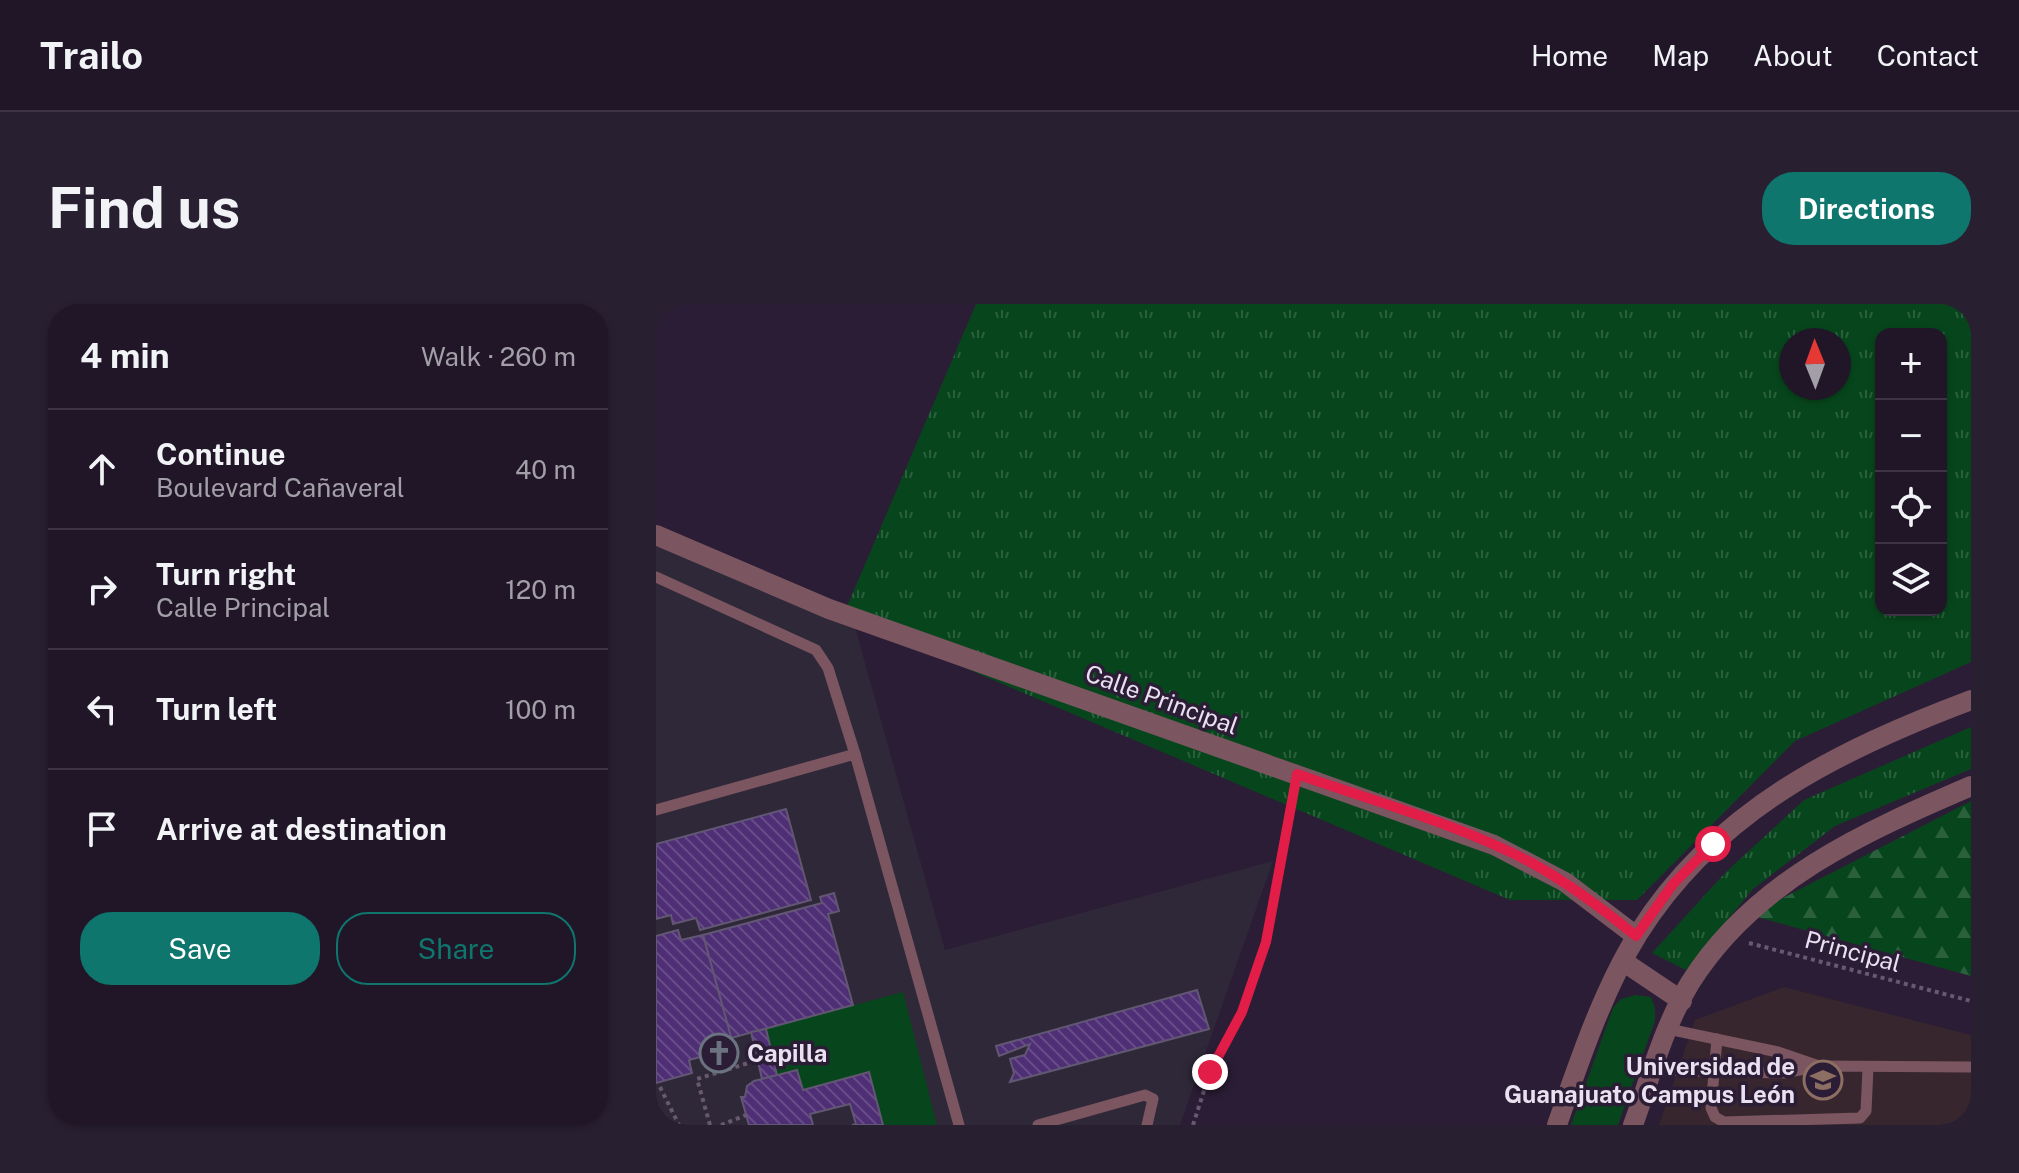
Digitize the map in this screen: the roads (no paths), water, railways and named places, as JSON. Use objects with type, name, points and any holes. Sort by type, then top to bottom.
[{"type":"street","name":"Calle Principal","points":[[656,535],[829,609],[1494,845],[1530,862],[1589,898],[1636,936]]},
{"type":"street","points":[[1557,1125],[1587,1042],[1636,936],[1673,884],[1755,808],[1807,772],[1862,743],[1971,700]]},
{"type":"street","points":[[1635,1124],[1668,1029],[1690,984],[1749,914],[1809,864],[1881,826],[1971,786]]},
{"type":"street","points":[[1624,962],[1682,1001]]},
{"type":"lane","points":[[656,577],[816,650],[828,668],[959,1125]]},
{"type":"lane","points":[[656,810],[855,754]]},
{"type":"lane","points":[[1668,1029],[1778,1052],[1820,1066]]},
{"type":"lane","points":[[1717,1039],[1712,1113],[1724,1122],[1860,1118],[1866,1111],[1868,1068]]},
{"type":"lane","points":[[1652,1070],[1784,1073],[1820,1066],[1971,1067]]},
{"type":"lane","points":[[1038,1125],[1145,1095],[1153,1099],[1147,1125]]},
{"type":"place","name":"Capilla","points":[[719,1053]]},
{"type":"place","name":"Universidad de Guanajuato Campus León","points":[[1823,1080]]}]
